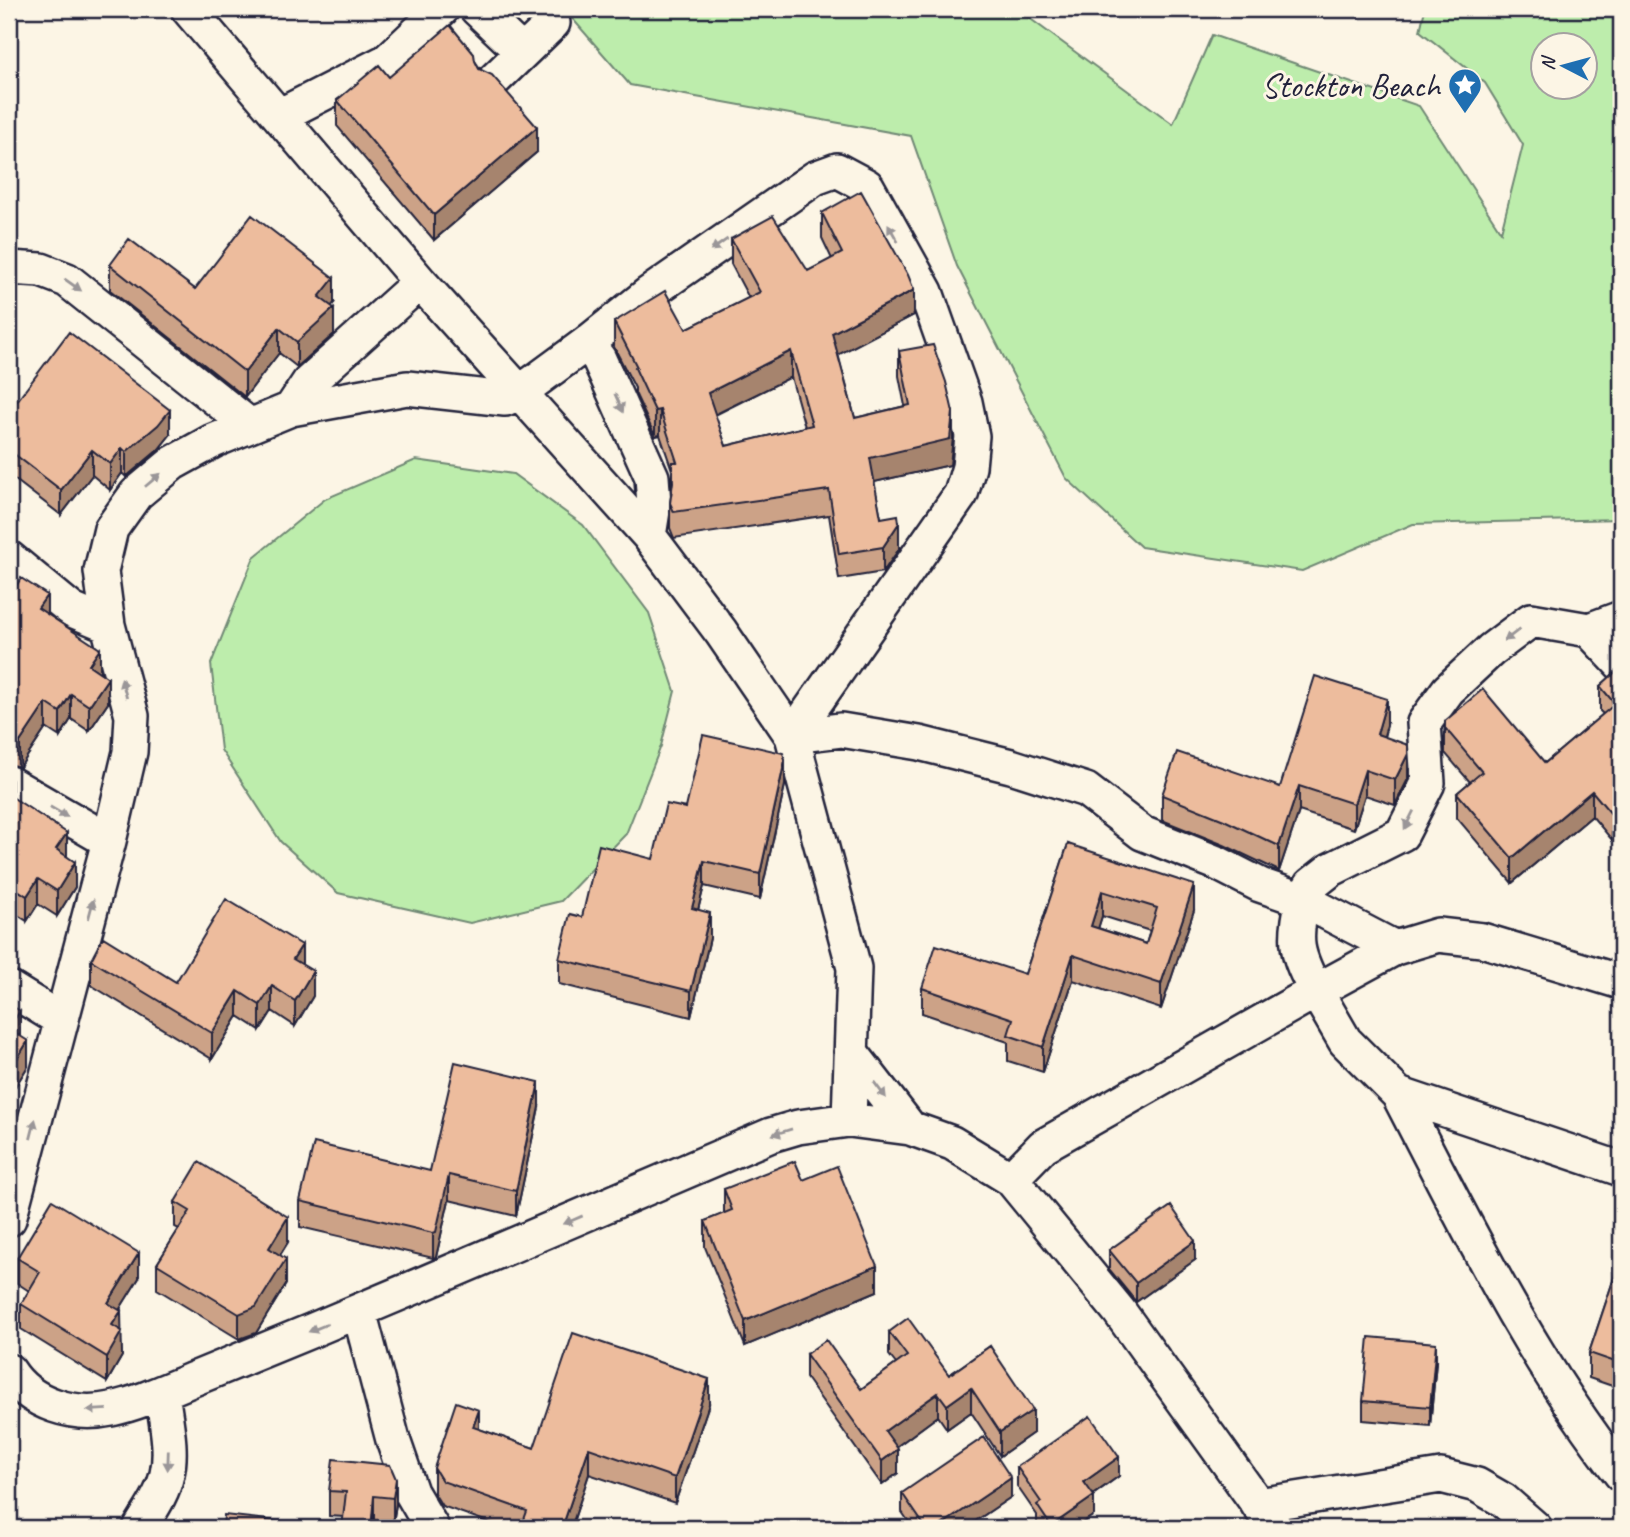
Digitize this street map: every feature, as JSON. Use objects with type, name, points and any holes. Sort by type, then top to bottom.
[{"type":"lane","points":[[188,9],[420,282],[649,536],[721,632],[792,736],[854,968],[849,1120]]},
{"type":"lane","points":[[279,116],[387,61],[442,9]]},
{"type":"lane","points":[[477,9],[522,52]]},
{"type":"lane","points":[[492,80],[553,23]]},
{"type":"lane","points":[[10,1207],[109,841],[130,752],[132,716],[107,625],[101,571],[111,529],[136,494],[173,463],[249,425],[291,409],[407,388],[505,399],[519,393],[648,294],[815,178],[837,170],[867,186],[926,292],[965,402],[972,436],[969,467],[961,494],[792,736]]},
{"type":"lane","points":[[9,268],[41,270],[67,279],[249,425]]},
{"type":"lane","points":[[291,409],[309,382],[420,282]]},
{"type":"lane","points":[[587,343],[599,359],[652,477],[654,504],[649,536]]},
{"type":"lane","points":[[9,558],[72,610],[107,625]]},
{"type":"lane","points":[[1621,618],[1589,630],[1531,620],[1491,650],[1448,690],[1424,723],[1428,783],[1402,834],[1331,870],[1311,885],[1303,900],[1296,929],[1299,953],[1316,991],[1345,1041],[1398,1094],[1494,1279],[1585,1428],[1621,1474]]},
{"type":"lane","points":[[1589,630],[1621,664]]},
{"type":"lane","points":[[792,736],[841,730],[919,743],[1011,766],[1086,790],[1142,833],[1217,863],[1261,885],[1303,900],[1395,948]]},
{"type":"lane","points":[[9,783],[109,841]]},
{"type":"lane","points":[[1011,1179],[1043,1146],[1395,948],[1438,935],[1482,940],[1621,982]]},
{"type":"lane","points":[[9,988],[61,1020]]},
{"type":"lane","points":[[851,1052],[910,1128]]},
{"type":"lane","points":[[1398,1094],[1621,1169]]},
{"type":"lane","points":[[9,1371],[16,1383],[40,1401],[72,1409],[111,1409],[162,1392],[359,1311],[771,1135],[798,1127],[849,1120],[910,1128],[952,1143],[1011,1179],[1119,1311],[1266,1517],[1441,1476],[1477,1485],[1503,1500],[1535,1528]]},
{"type":"lane","points":[[359,1311],[393,1440],[411,1492],[432,1528]]},
{"type":"lane","points":[[140,1528],[160,1493],[167,1474],[169,1450],[162,1392]]},
{"type":"green space","points":[[564,9],[1017,9],[1173,124],[1212,35],[1419,106],[1501,232],[1523,145],[1485,83],[1420,31],[1425,9],[1621,9],[1621,519],[1413,524],[1302,571],[1141,547],[1066,478],[957,266],[911,136],[630,85]]},
{"type":"green space","points":[[416,460],[513,474],[583,525],[649,613],[675,691],[661,746],[626,834],[561,901],[470,923],[338,893],[281,842],[221,750],[211,664],[254,557],[325,499]]},
{"type":"building","points":[[450,25],[474,54],[479,69],[492,75],[537,127],[434,215],[337,100],[379,65],[389,77]]},
{"type":"building","points":[[861,191],[914,290],[832,333],[855,418],[910,405],[899,351],[933,345],[953,412],[950,439],[870,458],[881,518],[898,515],[899,523],[883,547],[839,554],[829,490],[674,512],[670,503],[672,462],[677,462],[660,410],[655,411],[614,322],[665,291],[686,329],[760,292],[731,239],[773,216],[808,271],[842,253],[822,213]],"holes":[[[791,351],[812,425],[726,446],[708,393]]]},
{"type":"building","points":[[252,215],[334,278],[319,297],[334,308],[297,342],[279,328],[245,372],[110,265],[129,239],[195,289]]},
{"type":"building","points":[[69,332],[170,410],[158,425],[126,452],[122,448],[110,464],[92,450],[61,490],[9,450],[9,407],[11,409]]},
{"type":"building","points":[[21,578],[47,595],[38,608],[100,649],[89,665],[108,678],[89,706],[71,694],[60,712],[46,703],[20,742],[9,739],[9,598]]},
{"type":"building","points":[[1621,667],[1621,807],[1612,815],[1592,791],[1512,858],[1457,793],[1482,772],[1445,728],[1445,721],[1483,689],[1545,763],[1615,704],[1600,686]]},
{"type":"building","points":[[1315,676],[1387,699],[1377,734],[1408,745],[1408,754],[1395,780],[1365,770],[1354,804],[1299,786],[1279,846],[1162,795],[1177,752],[1280,787]]},
{"type":"building","points":[[703,735],[783,753],[785,760],[760,874],[704,861],[692,908],[710,913],[691,991],[559,959],[570,914],[582,917],[599,845],[653,859],[666,804],[686,808]]},
{"type":"building","points":[[9,795],[67,833],[56,849],[75,862],[57,891],[38,879],[27,896],[13,887],[9,894]]},
{"type":"building","points":[[1068,844],[1194,885],[1161,984],[1073,955],[1043,1047],[1008,1035],[1013,1019],[922,988],[936,945],[1025,974]],"holes":[[[1102,891],[1157,908],[1146,944],[1091,926]]]},
{"type":"building","points":[[226,899],[302,945],[293,959],[313,971],[295,1001],[272,986],[260,1005],[238,991],[212,1033],[91,960],[103,937],[176,982]]},
{"type":"building","points":[[9,1004],[20,1011],[9,1027]]},
{"type":"building","points":[[9,1029],[28,1041],[10,1070],[9,1069]]},
{"type":"building","points":[[455,1062],[539,1082],[516,1191],[449,1175],[436,1232],[433,1233],[300,1201],[314,1143],[430,1171]]},
{"type":"building","points":[[795,1161],[803,1180],[837,1166],[877,1266],[745,1321],[705,1221],[732,1210],[724,1189]]},
{"type":"building","points":[[199,1162],[288,1217],[269,1248],[286,1259],[256,1307],[239,1314],[157,1264],[190,1211],[175,1202]]},
{"type":"building","points":[[52,1200],[139,1253],[108,1303],[121,1311],[112,1325],[122,1331],[107,1357],[21,1304],[40,1272],[17,1258]]},
{"type":"building","points":[[1171,1206],[1195,1241],[1136,1283],[1109,1250]]},
{"type":"building","points":[[1621,1257],[1621,1364],[1589,1353]]},
{"type":"building","points":[[908,1318],[949,1375],[990,1346],[1033,1410],[1000,1432],[971,1388],[947,1405],[938,1393],[885,1431],[898,1449],[882,1461],[806,1354],[826,1340],[861,1389],[907,1356],[889,1332]]},
{"type":"building","points":[[573,1333],[709,1379],[675,1478],[589,1448],[562,1528],[521,1528],[527,1511],[442,1481],[434,1468],[456,1402],[479,1410],[473,1427],[534,1448]]},
{"type":"building","points":[[1369,1337],[1436,1343],[1430,1407],[1363,1401]]},
{"type":"building","points":[[1090,1416],[1119,1457],[1084,1482],[1094,1496],[1051,1526],[1037,1505],[1041,1502],[1017,1467]]},
{"type":"building","points":[[984,1437],[1011,1478],[937,1528],[926,1528],[902,1493]]},
{"type":"building","points":[[333,1459],[390,1465],[396,1479],[393,1498],[374,1496],[371,1528],[342,1528],[346,1492],[329,1491]]},
{"type":"building","points":[[224,1515],[339,1528],[223,1528]]},
{"type":"building","points":[[9,1520],[21,1528],[9,1528]]},
{"type":"place","name":"Stockton Beach","points":[[1465,115]]}]
